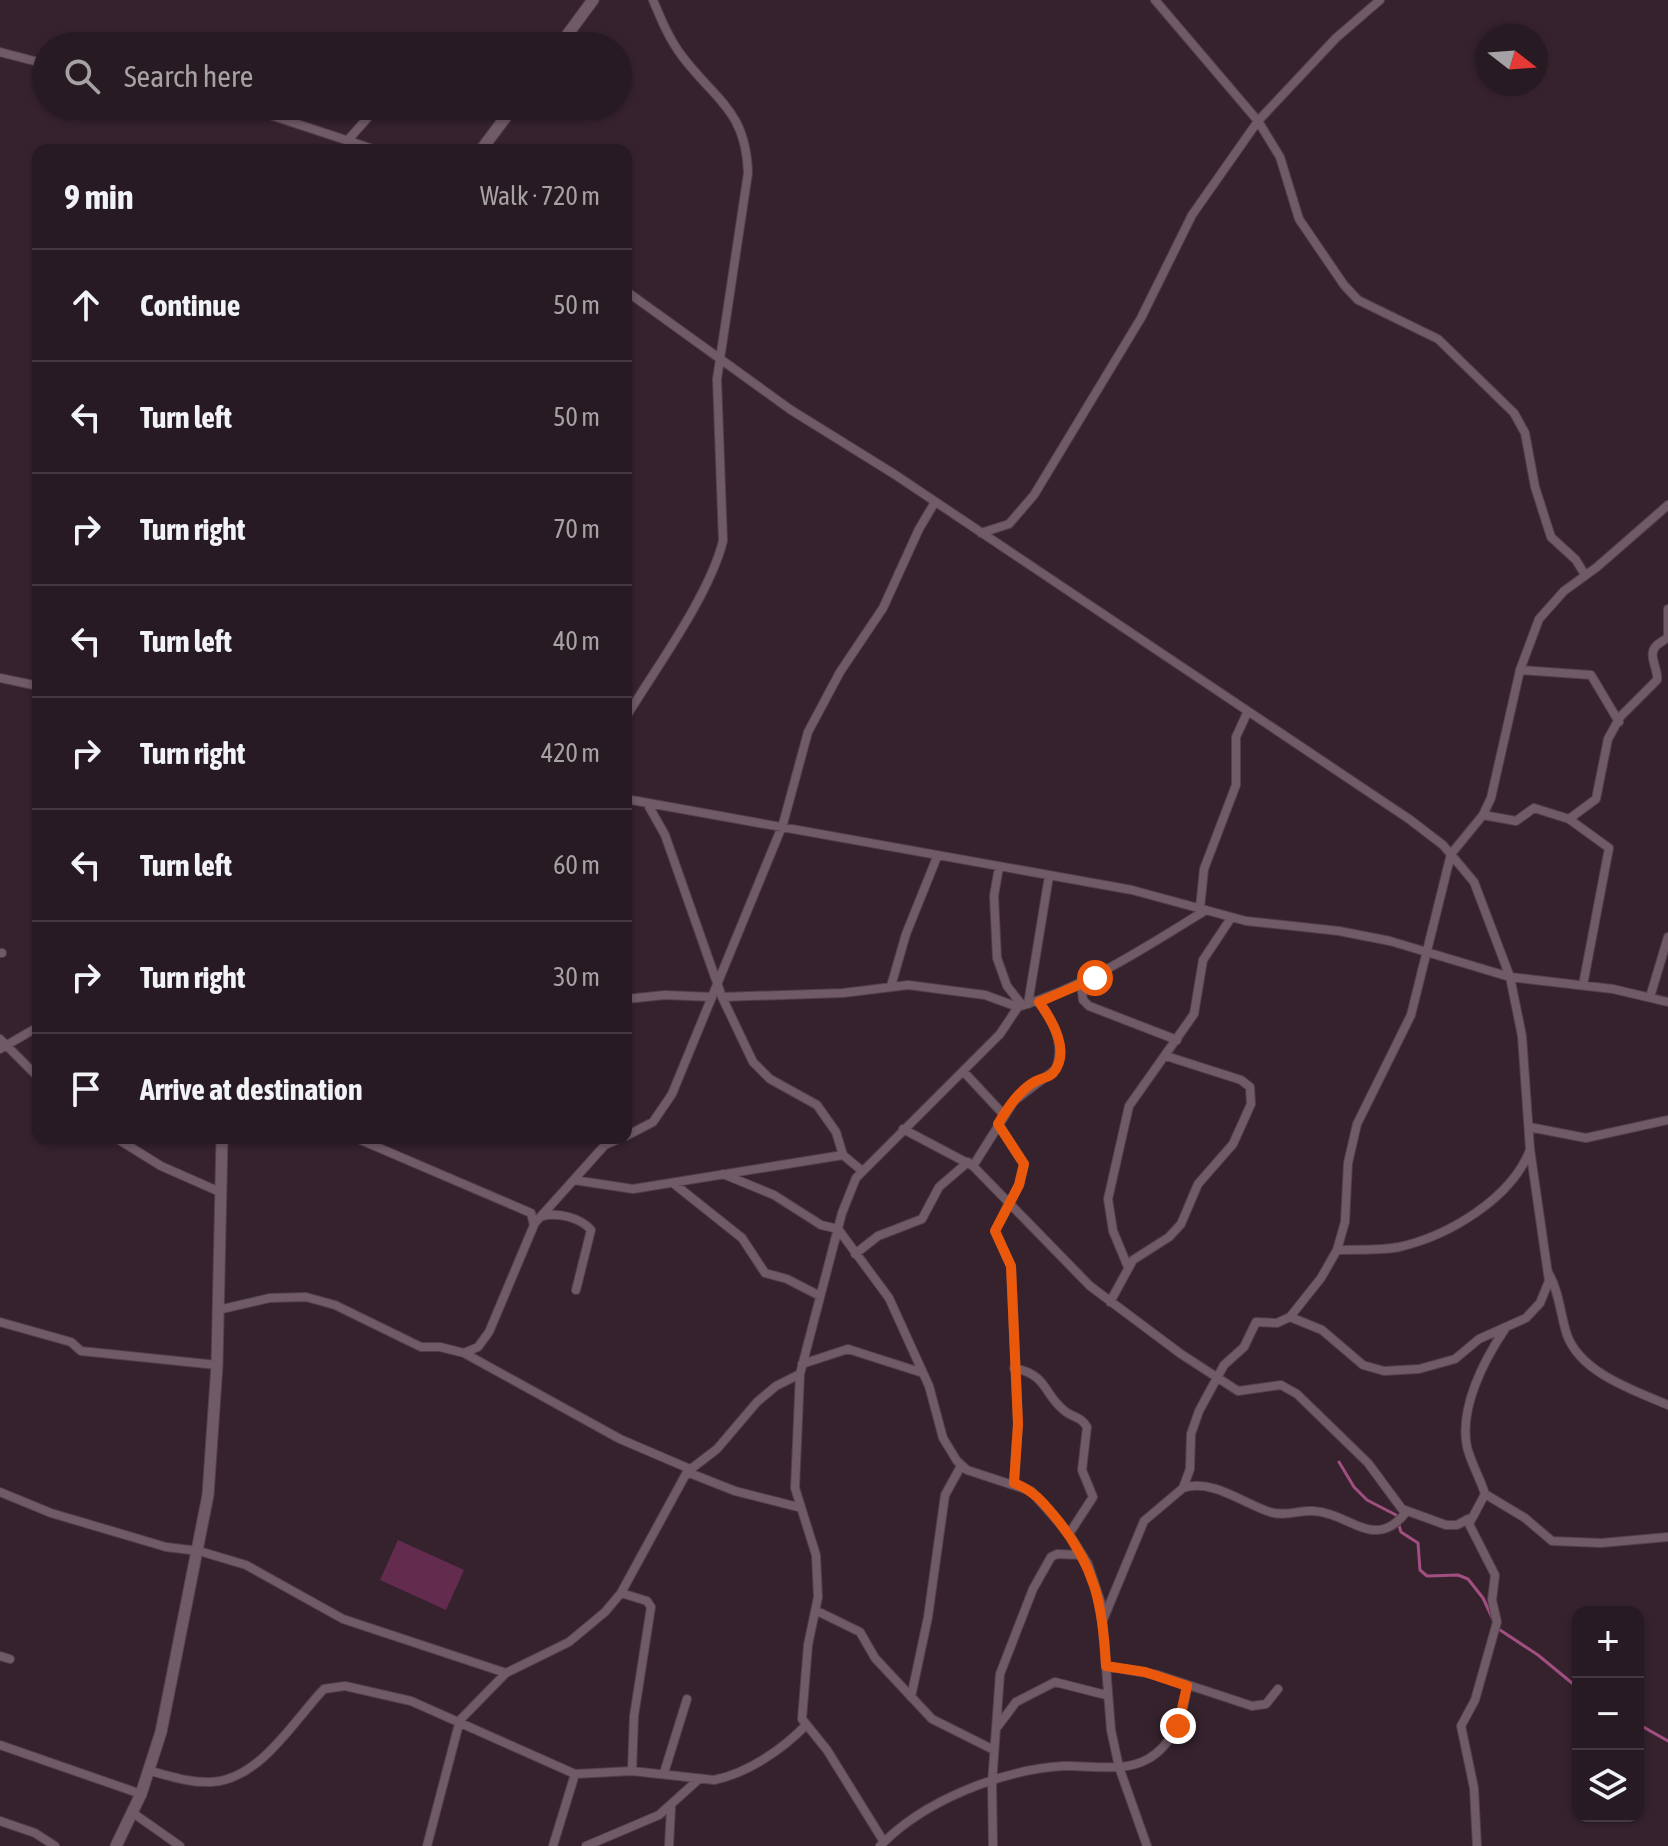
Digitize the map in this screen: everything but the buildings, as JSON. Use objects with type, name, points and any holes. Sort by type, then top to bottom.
[{"type":"street","points":[[569,32],[593,0]]},
{"type":"street","points":[[632,707],[684,622],[720,550],[723,531],[717,390],[748,173],[746,148],[727,104],[683,57],[653,0]]},
{"type":"street","points":[[1155,0],[1258,121],[1280,157],[1299,219],[1344,285],[1358,300],[1438,339],[1514,413],[1525,433],[1535,487],[1551,537],[1576,560],[1585,575]]},
{"type":"street","points":[[1006,549],[1003,538],[1009,524],[1024,509],[1068,442],[1141,318],[1192,215],[1258,121],[1336,38],[1380,0]]},
{"type":"street","points":[[0,52],[32,60]]},
{"type":"street","points":[[282,120],[349,144],[367,120]]},
{"type":"street","points":[[486,144],[504,120]]},
{"type":"street","points":[[632,295],[720,361],[1409,819],[1451,854],[1481,895],[1510,977],[1522,1036],[1530,1149],[1549,1273],[1547,1288],[1540,1303],[1526,1318],[1479,1339],[1447,1362],[1419,1369],[1384,1371],[1357,1362],[1322,1330],[1290,1317]]},
{"type":"street","points":[[717,982],[783,824],[806,736],[821,703],[883,608],[919,529],[935,502]]},
{"type":"street","points":[[1103,1620],[1144,1521],[1183,1488],[1190,1469],[1195,1420],[1224,1365],[1244,1347],[1256,1322],[1277,1323],[1290,1317],[1321,1278],[1337,1250],[1345,1222],[1352,1140],[1364,1105],[1407,1024],[1451,854],[1483,815],[1498,772],[1520,670],[1539,619],[1555,599],[1668,505]]},
{"type":"street","points":[[981,533],[1009,524]]},
{"type":"street","points":[[1569,819],[1596,799],[1608,739],[1658,676],[1653,655],[1656,646],[1668,637],[1668,609]]},
{"type":"street","points":[[1520,670],[1591,675],[1609,700],[1619,723]]},
{"type":"street","points":[[0,678],[32,685]]},
{"type":"street","points":[[1203,909],[1204,869],[1236,785],[1236,737],[1247,713]]},
{"type":"street","points":[[632,800],[783,824],[937,857],[1132,890],[1231,918],[1357,934],[1426,950],[1510,977],[1583,985],[1668,1002]]},
{"type":"street","points":[[632,1133],[647,1127],[665,1106],[717,997],[717,982],[665,835],[647,803]]},
{"type":"street","points":[[1483,815],[1516,821],[1534,808],[1569,819],[1609,848],[1583,985]]},
{"type":"street","points":[[891,986],[906,934],[937,857]]},
{"type":"street","points":[[999,867],[994,896],[997,958],[1007,986],[1023,1005]]},
{"type":"street","points":[[1049,876],[1023,1005],[1000,1034],[861,1170],[838,1229],[800,1374],[794,1468],[798,1507],[816,1555],[817,1611],[808,1645],[802,1713],[806,1725],[827,1750],[882,1844],[919,1815],[992,1783],[1052,1767],[1119,1767],[1148,1759],[1181,1720],[1187,1686]]},
{"type":"street","points":[[632,998],[665,995],[832,994],[891,986],[978,994],[1023,1005],[1039,1002],[1081,984],[1203,909]]},
{"type":"street","points":[[1128,1267],[1113,1231],[1109,1188],[1129,1106],[1197,1007],[1207,951],[1231,918]]},
{"type":"street","points":[[1650,997],[1668,937]]},
{"type":"street","points":[[1081,984],[1083,1000],[1089,1006],[1177,1040]]},
{"type":"street","points":[[717,997],[753,1062],[770,1079],[817,1105],[836,1132],[843,1155],[861,1170]]},
{"type":"street","points":[[855,1254],[878,1236],[922,1219],[939,1187],[970,1164],[1004,1115],[1033,1083],[1051,1075],[1059,1061],[1055,1027],[1039,1002]]},
{"type":"street","points":[[32,1030],[2,1044],[32,1072]]},
{"type":"street","points":[[1110,1302],[1128,1267],[1139,1254],[1176,1232],[1198,1184],[1233,1144],[1252,1097],[1250,1087],[1241,1080],[1166,1056]]},
{"type":"street","points":[[963,1071],[1004,1115]]},
{"type":"street","points":[[1529,1127],[1586,1138],[1668,1120]]},
{"type":"street","points":[[998,1124],[1024,1164],[1024,1174],[995,1231],[1010,1258],[1018,1424],[1014,1483]]},
{"type":"street","points":[[903,1129],[970,1164],[1075,1272],[1110,1302],[1218,1379],[1238,1391],[1270,1385],[1289,1389],[1368,1463],[1407,1511],[1446,1525],[1457,1525],[1468,1519],[1485,1494]]},
{"type":"street","points":[[126,1144],[161,1166],[220,1192]]},
{"type":"street","points":[[116,1846],[150,1771],[175,1674],[208,1495],[217,1365],[222,1144]]},
{"type":"street","points":[[370,1144],[525,1209],[534,1218],[534,1225]]},
{"type":"street","points":[[464,1353],[478,1347],[489,1332],[534,1225],[607,1144]]},
{"type":"street","points":[[1337,1250],[1397,1247],[1441,1234],[1497,1195],[1523,1165],[1530,1149]]},
{"type":"street","points":[[574,1180],[621,1189],[843,1155]]},
{"type":"street","points":[[723,1174],[766,1191],[821,1225],[838,1229],[889,1298],[923,1373],[943,1438],[961,1466],[1014,1483],[1038,1497],[1069,1534],[1092,1573],[1103,1620],[1106,1695],[1119,1767],[1147,1846]]},
{"type":"street","points":[[673,1183],[742,1238],[765,1273],[787,1279],[820,1296]]},
{"type":"street","points":[[541,1216],[556,1214],[584,1222],[591,1230],[576,1290]]},
{"type":"street","points":[[1549,1273],[1559,1294],[1568,1336],[1577,1355],[1618,1383],[1668,1405]]},
{"type":"street","points":[[218,1310],[270,1298],[306,1297],[335,1305],[421,1347],[440,1347],[464,1353],[620,1439],[735,1491],[798,1507]]},
{"type":"street","points":[[0,1322],[71,1342],[81,1351],[217,1365]]},
{"type":"street","points":[[1507,1327],[1486,1360],[1468,1414],[1467,1445],[1485,1494],[1525,1518],[1552,1541],[1601,1543],[1668,1537]]},
{"type":"street","points":[[802,1364],[848,1349],[923,1373]]},
{"type":"street","points":[[1014,1368],[1035,1373],[1063,1410],[1082,1419],[1087,1427],[1082,1470],[1093,1497],[1069,1534]]},
{"type":"street","points":[[427,1846],[460,1720],[506,1673],[569,1642],[605,1612],[621,1593],[688,1470],[717,1449],[757,1402],[776,1386],[800,1374]]},
{"type":"street","points":[[911,1697],[928,1617],[945,1495],[961,1466]]},
{"type":"street","points":[[1183,1488],[1199,1485],[1277,1514],[1318,1511],[1374,1531],[1393,1527],[1407,1511]]},
{"type":"street","points":[[0,1492],[51,1513],[166,1547],[199,1551],[246,1565],[343,1619],[506,1673]]},
{"type":"street","points":[[1468,1519],[1495,1575],[1492,1600],[1497,1622],[1475,1700],[1461,1726],[1474,1788],[1477,1846]]},
{"type":"street","points":[[993,1846],[992,1783],[1000,1674],[1033,1589],[1053,1555],[1082,1555]]},
{"type":"street","points":[[621,1593],[647,1601],[651,1607],[634,1716],[632,1771]]},
{"type":"street","points":[[817,1611],[860,1632],[875,1658],[944,1727],[994,1750]]},
{"type":"street","points":[[0,1656],[10,1659]]},
{"type":"street","points":[[1106,1666],[1145,1672],[1260,1707],[1278,1689]]},
{"type":"street","points":[[996,1730],[1016,1702],[1043,1686],[1065,1683],[1106,1695]]},
{"type":"street","points":[[150,1771],[198,1782],[223,1780],[261,1759],[324,1689],[332,1687],[389,1695],[460,1720],[575,1774],[632,1771],[714,1780],[739,1772],[780,1750],[806,1725]]},
{"type":"street","points":[[664,1773],[687,1699]]},
{"type":"street","points":[[0,1745],[141,1794]]},
{"type":"street","points":[[553,1846],[575,1774]]},
{"type":"street","points":[[586,1846],[620,1835],[671,1808],[699,1779]]},
{"type":"street","points":[[669,1846],[671,1808]]},
{"type":"street","points":[[133,1813],[180,1846]]},
{"type":"street","points":[[0,1821],[35,1833],[55,1846]]},
{"type":"shaded area","points":[[398,1540],[464,1570],[446,1610],[380,1580]]},
{"type":"waterway","points":[[1339,1462],[1354,1487],[1367,1500],[1396,1515],[1401,1532],[1418,1543],[1420,1570],[1427,1576],[1458,1575],[1468,1579],[1483,1598],[1497,1628],[1538,1655],[1572,1683]]},
{"type":"waterway","points":[[1644,1727],[1668,1741]]},
{"type":"route","points":[[1095,978],[1039,1002],[1055,1027],[1059,1061],[1051,1075],[1033,1083],[1014,1101],[998,1124],[1024,1164],[1024,1174],[995,1231],[1007,1251],[1011,1266],[1013,1386],[1018,1424],[1014,1483],[1038,1497],[1069,1534],[1088,1564],[1101,1603],[1106,1666],[1158,1675],[1187,1686],[1184,1712],[1178,1726]]}]
